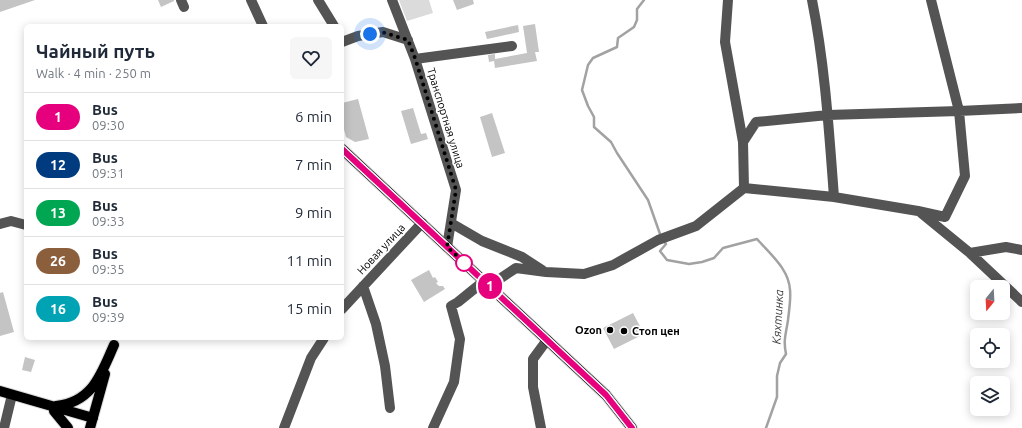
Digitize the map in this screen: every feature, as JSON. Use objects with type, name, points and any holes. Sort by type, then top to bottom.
[{"type":"main road","points":[[344,151],[606,395],[632,428]]},
{"type":"main road","points":[[0,395],[52,409],[67,405],[87,394],[99,378],[115,341]]},
{"type":"main road","points":[[0,391],[91,423],[115,341]]},
{"type":"main road","points":[[52,409],[68,428]]},
{"type":"street","points":[[251,0],[261,24]]},
{"type":"street","points":[[318,0],[333,24]]},
{"type":"street","name":"Транспортная улица","points":[[392,0],[415,58],[456,190],[447,247]]},
{"type":"street","points":[[728,0],[725,42],[743,142],[744,188]]},
{"type":"street","points":[[812,0],[818,27],[828,115],[834,197]]},
{"type":"street","points":[[433,428],[454,382],[460,339],[450,306],[486,283],[516,268],[546,272],[584,274],[613,265],[658,240],[696,226],[744,188],[834,197],[945,217],[965,176],[958,111],[931,0]]},
{"type":"street","points":[[344,40],[358,36],[382,32],[408,40]]},
{"type":"street","points":[[415,58],[512,46]]},
{"type":"street","points":[[743,142],[756,122],[828,115],[1022,108]]},
{"type":"street","points":[[918,211],[970,252],[1022,302]]},
{"type":"street","points":[[0,224],[11,221],[24,224]]},
{"type":"street","name":"Новая улица","points":[[344,307],[422,223]]},
{"type":"street","points":[[450,223],[482,241],[522,256],[546,272]]},
{"type":"street","points":[[970,252],[1006,246],[1022,250]]},
{"type":"street","points":[[364,286],[376,324],[385,366],[390,408]]},
{"type":"street","points":[[284,428],[311,358],[323,340]]},
{"type":"street","points":[[541,428],[533,387],[533,359],[547,340]]},
{"type":"street","points":[[3,421],[11,399]]},
{"type":"shaded area","points":[[399,0],[429,0],[433,13],[407,21]]},
{"type":"building","points":[[0,0],[35,0],[0,12]]},
{"type":"building","points":[[158,0],[174,0],[174,1],[161,7]]},
{"type":"building","points":[[453,0],[473,0],[474,4],[457,10]]},
{"type":"building","points":[[535,24],[539,52],[535,52],[537,61],[495,68],[494,61],[489,62],[488,55],[495,54],[495,59],[527,53],[523,26]]},
{"type":"building","points":[[518,25],[519,32],[487,39],[485,32]]},
{"type":"building","points":[[358,99],[369,139],[355,142],[346,137],[344,130],[344,102]]},
{"type":"building","points":[[413,108],[421,134],[426,133],[428,139],[411,144],[401,111]]},
{"type":"building","points":[[492,113],[505,153],[492,157],[480,117]]},
{"type":"building","points":[[429,270],[433,278],[435,277],[438,282],[436,283],[439,286],[443,286],[445,289],[424,302],[411,280]]},
{"type":"building","points":[[3,292],[14,332],[0,336],[0,293]]},
{"type":"building","name":"Стоп цен","points":[[633,313],[644,334],[614,349],[603,328]]},
{"type":"building","points":[[25,357],[35,360],[31,372],[22,370]]},
{"type":"waterway","name":"Кяхтинка","points":[[644,0],[637,9],[637,20],[634,27],[618,38],[617,47],[593,58],[588,65],[582,90],[594,117],[594,127],[611,142],[648,200],[660,234]]},
{"type":"waterway","name":"Кяхтинка","points":[[664,241],[666,244],[660,251],[667,260],[689,264],[714,258],[723,248],[757,239],[783,269],[789,282],[790,290],[785,341],[786,354],[780,363],[777,376],[777,397],[766,428]]},
{"type":"bus line","name":"1","points":[[344,151],[606,395],[632,428]]},
{"type":"place","name":"Ozon","points":[[610,330]]},
{"type":"place","name":"Стоп цен","points":[[624,331]]},
{"type":"route","points":[[370,34],[382,32],[408,40],[456,190],[447,247],[466,264],[464,263]]}]
